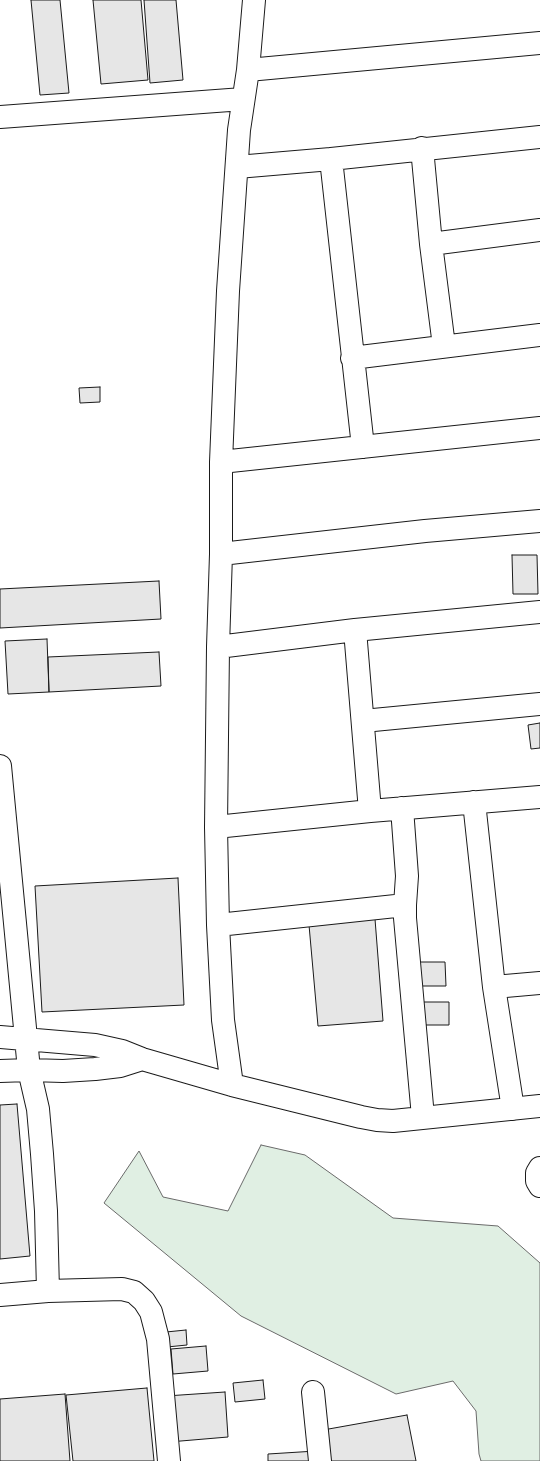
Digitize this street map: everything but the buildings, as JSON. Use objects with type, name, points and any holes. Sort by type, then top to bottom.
[{"type":"street","points":[[232,1085],[223,1020],[218,925],[216,827],[218,646],[221,554],[221,462],[228,292],[239,130],[248,70],[254,0]]},
{"type":"street","points":[[248,70],[540,43]]},
{"type":"street","points":[[0,117],[243,98]]},
{"type":"street","points":[[237,167],[331,159],[422,148],[540,137]]},
{"type":"street","points":[[422,148],[431,244],[444,346]]},
{"type":"street","points":[[331,159],[362,447]]},
{"type":"street","points":[[431,244],[540,230]]},
{"type":"street","points":[[352,358],[540,334]]},
{"type":"street","points":[[221,462],[540,428]]},
{"type":"street","points":[[221,554],[425,531],[540,521]]},
{"type":"street","points":[[218,646],[355,630],[540,612]]},
{"type":"street","points":[[355,630],[370,811]]},
{"type":"street","points":[[363,721],[540,704]]},
{"type":"street","points":[[0,766],[29,1070],[38,1109],[46,1211],[48,1291]]},
{"type":"street","points":[[216,827],[370,811],[540,796]]},
{"type":"street","points":[[474,802],[494,987],[513,1109]]},
{"type":"street","points":[[402,808],[407,876],[405,905],[407,946],[423,1117]]},
{"type":"street","points":[[218,925],[405,905]]},
{"type":"street","points":[[494,987],[540,983]]},
{"type":"street","points":[[0,1037],[95,1045],[122,1051],[142,1059],[232,1085],[372,1119],[393,1121],[540,1106]]},
{"type":"street","points":[[0,1071],[29,1070],[63,1072],[120,1066],[142,1059]]},
{"type":"street","points":[[540,1168],[537,1173],[537,1181],[540,1186]]},
{"type":"street","points":[[0,1295],[48,1291],[122,1289],[134,1292],[144,1301],[151,1312],[158,1339],[169,1461]]},
{"type":"street","points":[[313,1392],[320,1461]]},
{"type":"green space","points":[[261,1145],[305,1155],[393,1218],[498,1226],[540,1263],[540,1461],[481,1461],[479,1454],[476,1411],[453,1381],[396,1394],[241,1316],[104,1203],[139,1151],[163,1197],[228,1211]]}]
